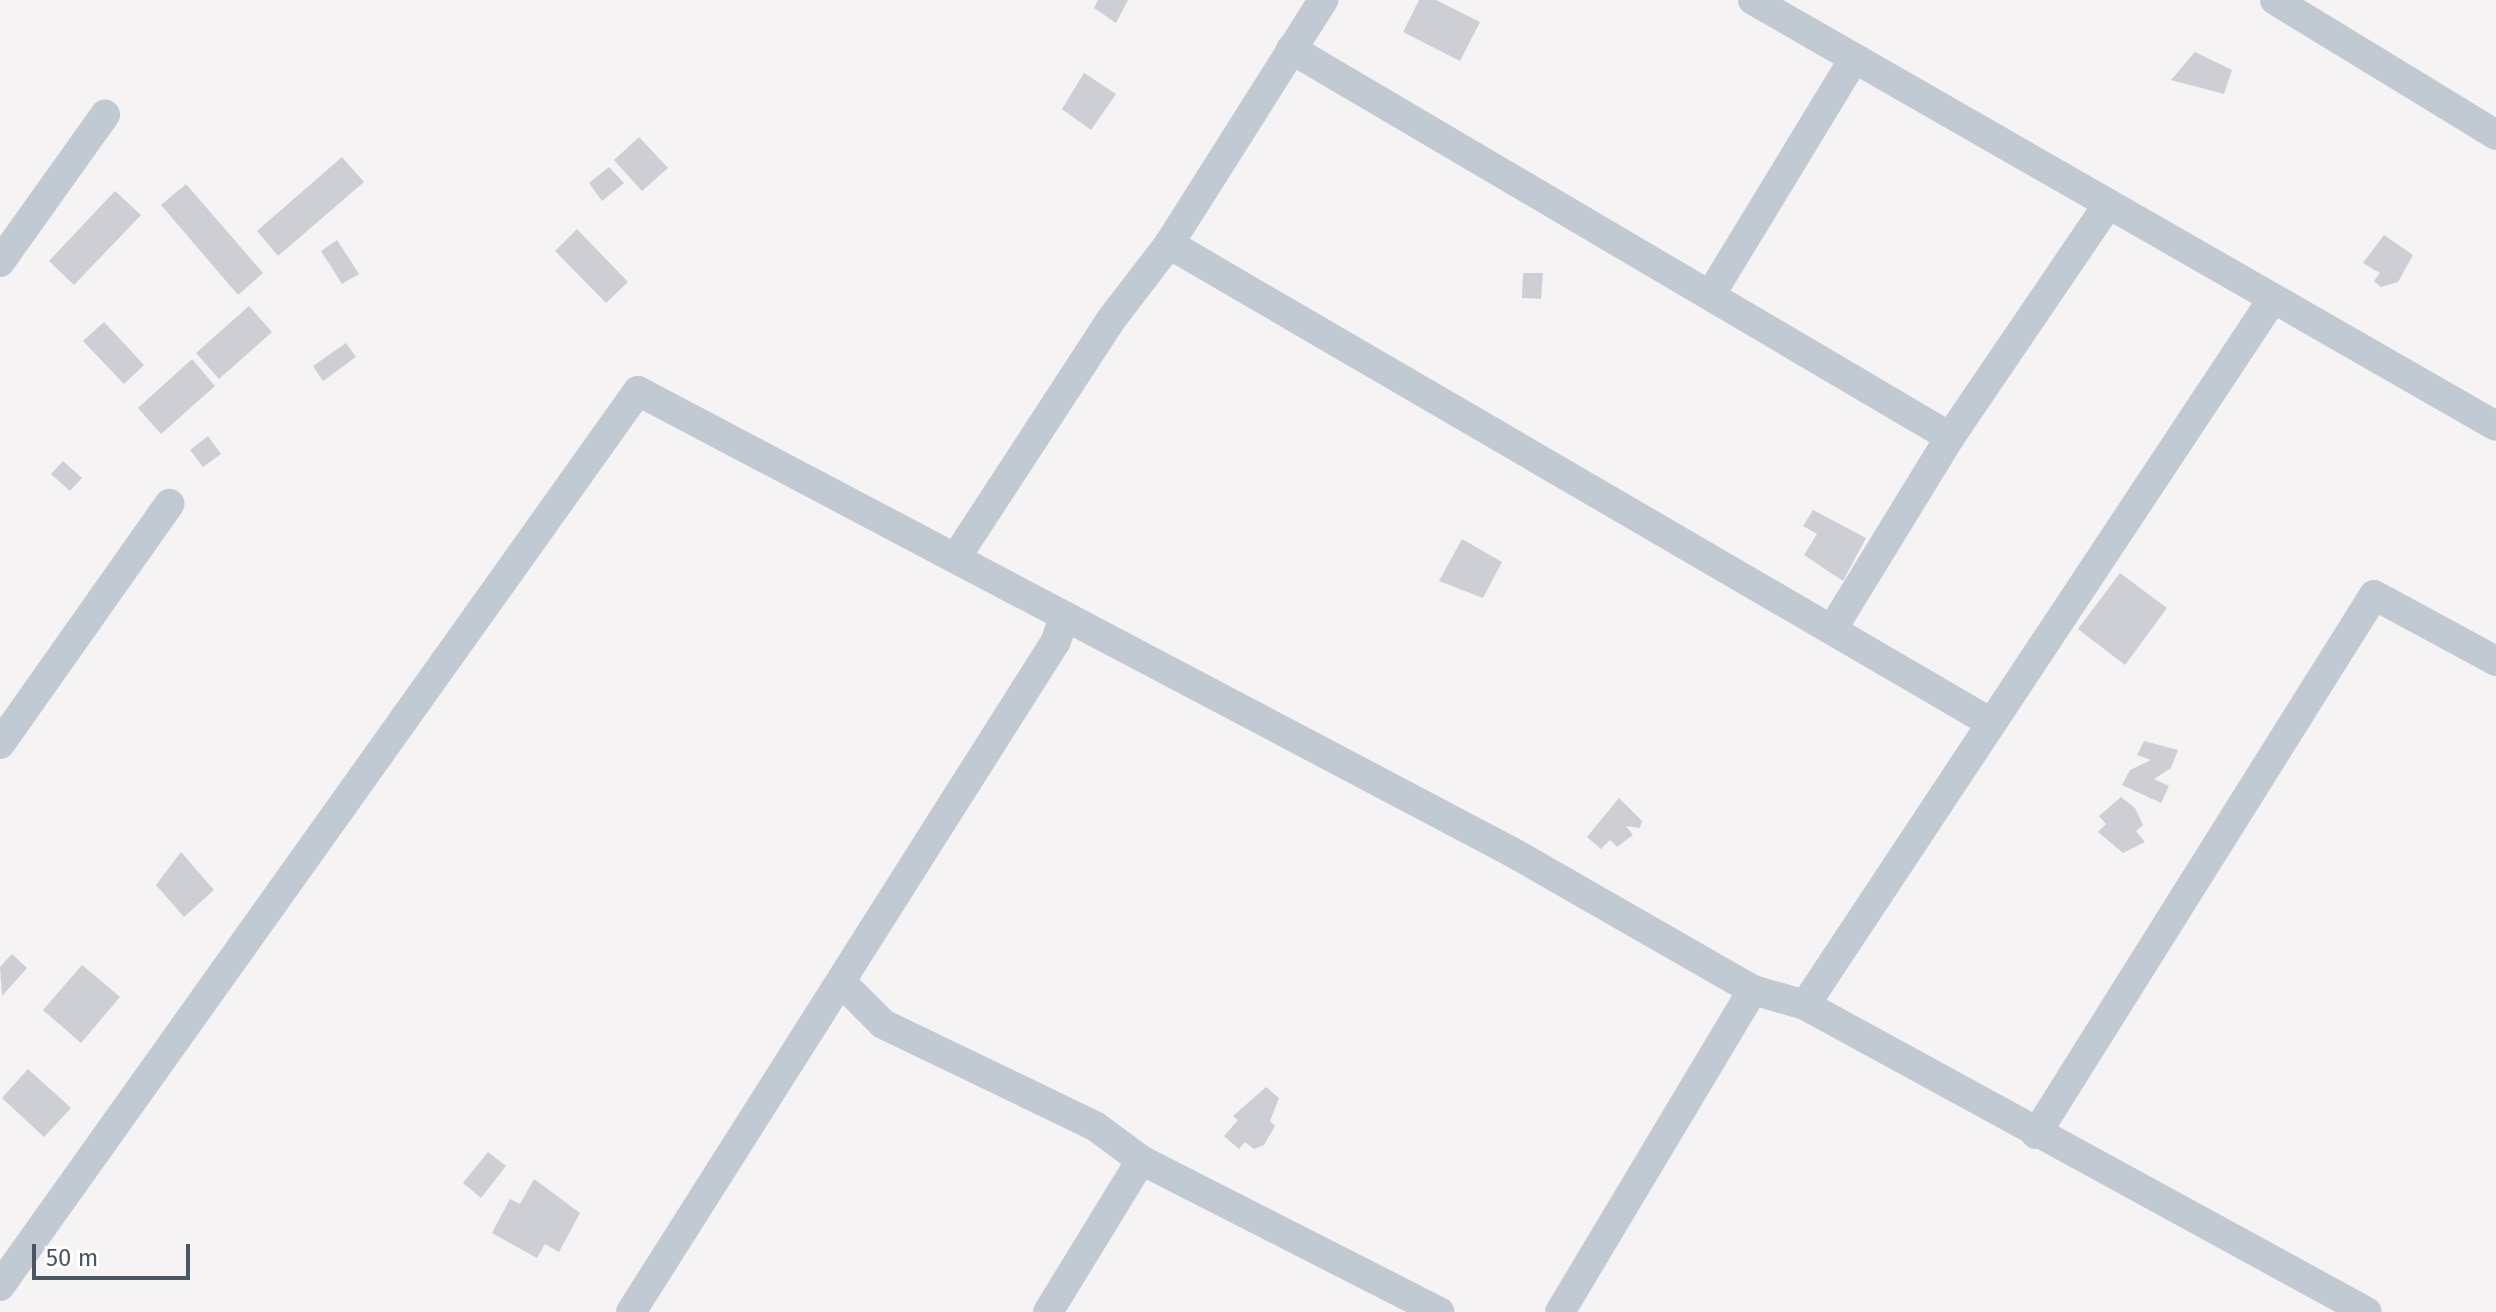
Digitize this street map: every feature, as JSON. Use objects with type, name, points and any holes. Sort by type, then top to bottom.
[{"type":"street","points":[[957,556],[1110,321],[1169,244],[1323,0]]},
{"type":"street","points":[[1753,0],[2270,303],[2496,426]]},
{"type":"street","points":[[2275,0],[2496,135]]},
{"type":"street","points":[[1291,49],[1950,437]]},
{"type":"street","points":[[1711,294],[1854,59]]},
{"type":"street","points":[[0,262],[105,115]]},
{"type":"street","points":[[1833,628],[1950,437],[2107,206]]},
{"type":"street","points":[[1169,244],[1988,721]]},
{"type":"street","points":[[1805,1005],[1988,721],[2270,303]]},
{"type":"street","points":[[0,1286],[638,391],[957,556],[1064,616],[1512,852],[1753,990],[1805,1005],[2036,1134],[2367,1312]]},
{"type":"street","points":[[0,744],[169,504]]},
{"type":"street","points":[[2036,1134],[2374,595],[2496,661]]},
{"type":"street","points":[[631,1312],[1056,641],[1064,616]]},
{"type":"street","points":[[841,982],[883,1024],[1095,1126],[1141,1160],[1439,1312]]},
{"type":"street","points":[[1560,1312],[1753,990]]},
{"type":"street","points":[[1048,1312],[1141,1160]]},
{"type":"building","points":[[1098,0],[1128,0],[1116,23],[1094,8]]},
{"type":"building","points":[[1419,0],[1436,0],[1480,22],[1460,61],[1403,32]]},
{"type":"building","points":[[2195,52],[2232,70],[2224,94],[2171,80]]},
{"type":"building","points":[[1084,73],[1116,94],[1091,130],[1062,109]]},
{"type":"building","points":[[639,137],[668,168],[642,191],[614,160]]},
{"type":"building","points":[[342,157],[364,182],[278,256],[257,231]]},
{"type":"building","points":[[609,167],[624,183],[602,201],[589,183]]},
{"type":"building","points":[[186,184],[263,273],[238,295],[161,205]]},
{"type":"building","points":[[115,191],[141,215],[74,285],[49,261]]},
{"type":"building","points":[[577,229],[628,282],[606,303],[555,251]]},
{"type":"building","points":[[2384,235],[2413,255],[2398,282],[2381,287],[2374,281],[2380,273],[2363,263]]},
{"type":"building","points":[[337,240],[359,274],[342,284],[321,251]]},
{"type":"building","points":[[1523,273],[1543,273],[1541,299],[1522,298]]},
{"type":"building","points":[[249,306],[272,332],[219,379],[196,353]]},
{"type":"building","points":[[104,322],[144,365],[124,384],[83,341]]},
{"type":"building","points":[[346,343],[356,357],[323,381],[313,366]]},
{"type":"building","points":[[192,359],[215,386],[161,434],[138,408]]},
{"type":"building","points":[[208,436],[221,454],[203,467],[190,450]]},
{"type":"building","points":[[63,461],[82,478],[70,491],[51,474]]},
{"type":"building","points":[[1813,510],[1866,538],[1843,581],[1804,555],[1817,534],[1803,526]]},
{"type":"building","points":[[1462,539],[1502,562],[1483,598],[1439,581]]},
{"type":"building","points":[[2120,573],[2167,608],[2125,665],[2078,629]]},
{"type":"building","points":[[2144,741],[2178,750],[2171,768],[2154,779],[2169,786],[2161,803],[2122,785],[2130,770],[2151,760],[2137,755]]},
{"type":"building","points":[[2121,797],[2135,808],[2143,825],[2136,831],[2145,842],[2123,853],[2098,832],[2106,824],[2099,816]]},
{"type":"building","points":[[1619,798],[1642,821],[1640,828],[1626,826],[1633,835],[1617,847],[1610,840],[1601,849],[1587,837]]},
{"type":"building","points":[[181,852],[214,890],[184,917],[156,885]]},
{"type":"building","points":[[12,954],[27,968],[2,996],[0,967]]},
{"type":"building","points":[[82,965],[120,997],[81,1043],[43,1010]]},
{"type":"building","points":[[28,1069],[71,1108],[44,1137],[2,1098]]},
{"type":"building","points":[[1266,1087],[1279,1098],[1270,1121],[1275,1126],[1264,1145],[1254,1149],[1245,1142],[1239,1149],[1224,1136],[1238,1120],[1233,1116]]},
{"type":"building","points":[[488,1152],[506,1166],[481,1198],[463,1183]]},
{"type":"building","points":[[534,1179],[580,1213],[559,1252],[545,1244],[537,1258],[492,1233],[510,1199],[520,1204]]}]
